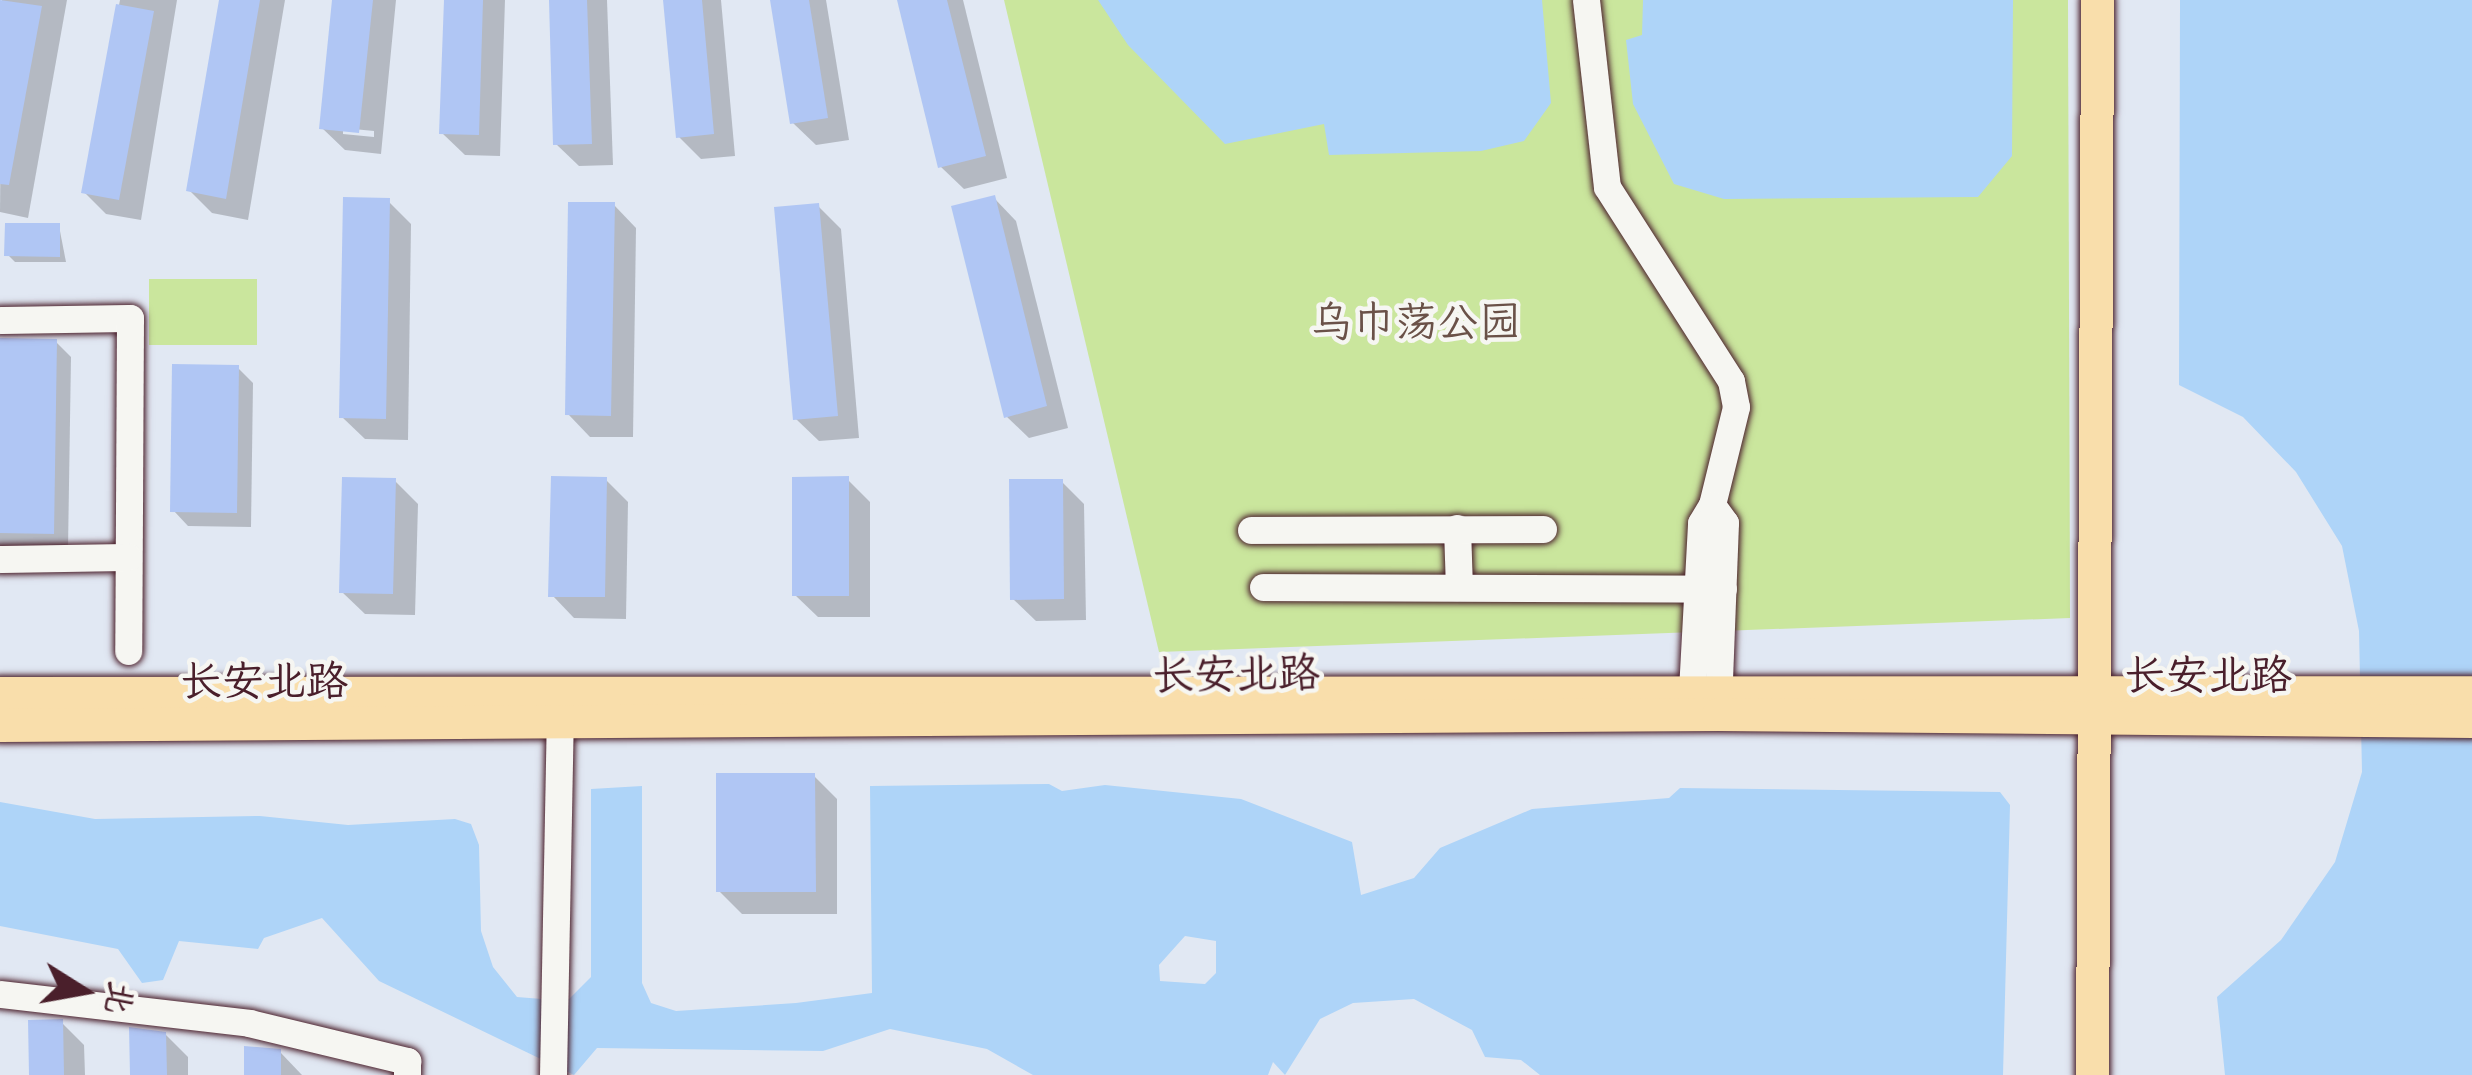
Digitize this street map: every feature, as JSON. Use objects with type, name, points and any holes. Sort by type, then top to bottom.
[{"type":"main road","points":[[2092,1075],[2097,0]]},
{"type":"main road","name":"长安北路","points":[[0,693],[2352,706],[2472,692]]},
{"type":"main road","name":"长安北路","points":[[0,725],[560,726],[1705,701]]},
{"type":"main road","name":"长安北路","points":[[2352,706],[2472,722]]},
{"type":"street","points":[[1586,0],[1607,187],[1731,381],[1736,407],[1712,505],[1726,523],[1710,589],[1705,701]]},
{"type":"street","points":[[0,320],[130,319],[128,651]]},
{"type":"street","points":[[1457,528],[1459,587]]},
{"type":"street","points":[[1251,530],[1543,529]]},
{"type":"street","points":[[0,559],[128,557]]},
{"type":"street","points":[[1263,587],[1710,589]]},
{"type":"street","points":[[554,1075],[560,726]]},
{"type":"street","points":[[0,994],[249,1023],[407,1061],[407,1075]]},
{"type":"green space","name":"乌巾荡公园","points":[[1004,0],[2068,0],[2070,618],[1159,652]]},
{"type":"green space","points":[[149,279],[257,279],[257,345],[149,345]]},
{"type":"water","points":[[1098,0],[1542,0],[1551,103],[1524,141],[1481,151],[1329,155],[1324,124],[1225,144],[1128,45]]},
{"type":"water","points":[[1643,0],[2013,0],[2012,156],[1978,197],[1724,199],[1674,184],[1633,104],[1626,40],[1642,35]]},
{"type":"water","points":[[2180,0],[2472,0],[2472,1075],[2225,1075],[2217,997],[2281,940],[2335,862],[2362,772],[2359,631],[2342,546],[2296,472],[2243,417],[2179,385]]},
{"type":"water","points":[[1049,784],[1062,791],[1105,785],[1241,799],[1352,842],[1361,895],[1414,878],[1440,848],[1532,809],[1669,798],[1680,788],[2000,792],[2010,805],[2003,1075],[1540,1075],[1521,1060],[1485,1057],[1472,1030],[1414,999],[1353,1003],[1320,1019],[1285,1075],[1273,1062],[1268,1075],[1033,1075],[987,1049],[890,1029],[823,1051],[597,1048],[574,1075],[379,981],[322,918],[264,938],[258,949],[179,941],[163,980],[142,983],[118,949],[0,926],[0,802],[95,819],[260,816],[348,825],[455,819],[471,824],[479,845],[481,931],[493,967],[517,997],[567,1001],[591,977],[591,789],[642,786],[642,983],[651,1003],[676,1011],[872,993],[870,786]],"holes":[[[1185,936],[1216,941],[1216,973],[1205,984],[1160,981],[1159,965]]]},
{"type":"building","points":[[0,0],[42,6],[9,185],[0,184]]},
{"type":"building","points":[[219,0],[260,0],[226,199],[186,191]]},
{"type":"building","points":[[332,0],[373,0],[359,133],[319,129]]},
{"type":"building","points":[[444,0],[483,0],[479,135],[439,134]]},
{"type":"building","points":[[549,0],[587,0],[592,144],[553,145]]},
{"type":"building","points":[[663,0],[702,0],[714,134],[676,138]]},
{"type":"building","points":[[770,0],[809,0],[828,118],[790,124]]},
{"type":"building","points":[[897,0],[947,0],[986,156],[938,168]]},
{"type":"building","points":[[116,4],[154,11],[119,200],[81,193]]},
{"type":"building","points":[[995,195],[1047,406],[1004,418],[951,206]]},
{"type":"building","points":[[343,197],[390,198],[386,419],[339,418]]},
{"type":"building","points":[[568,202],[615,202],[611,416],[565,415]]},
{"type":"building","points":[[819,203],[838,416],[793,420],[774,207]]},
{"type":"building","points":[[5,223],[60,223],[60,257],[4,256]]},
{"type":"building","points":[[0,338],[57,339],[54,534],[0,533]]},
{"type":"building","points":[[172,364],[239,365],[237,513],[170,512]]},
{"type":"building","points":[[551,476],[607,477],[605,597],[548,597]]},
{"type":"building","points":[[849,476],[849,596],[792,596],[792,477]]},
{"type":"building","points":[[342,477],[396,478],[393,594],[339,593]]},
{"type":"building","points":[[1009,479],[1063,479],[1064,599],[1010,600]]},
{"type":"building","points":[[716,773],[815,773],[816,892],[716,892]]},
{"type":"building","points":[[63,1019],[64,1075],[29,1075],[28,1020]]},
{"type":"building","points":[[129,1027],[166,1032],[167,1075],[130,1075]]},
{"type":"building","points":[[244,1046],[281,1049],[281,1075],[244,1075]]}]
